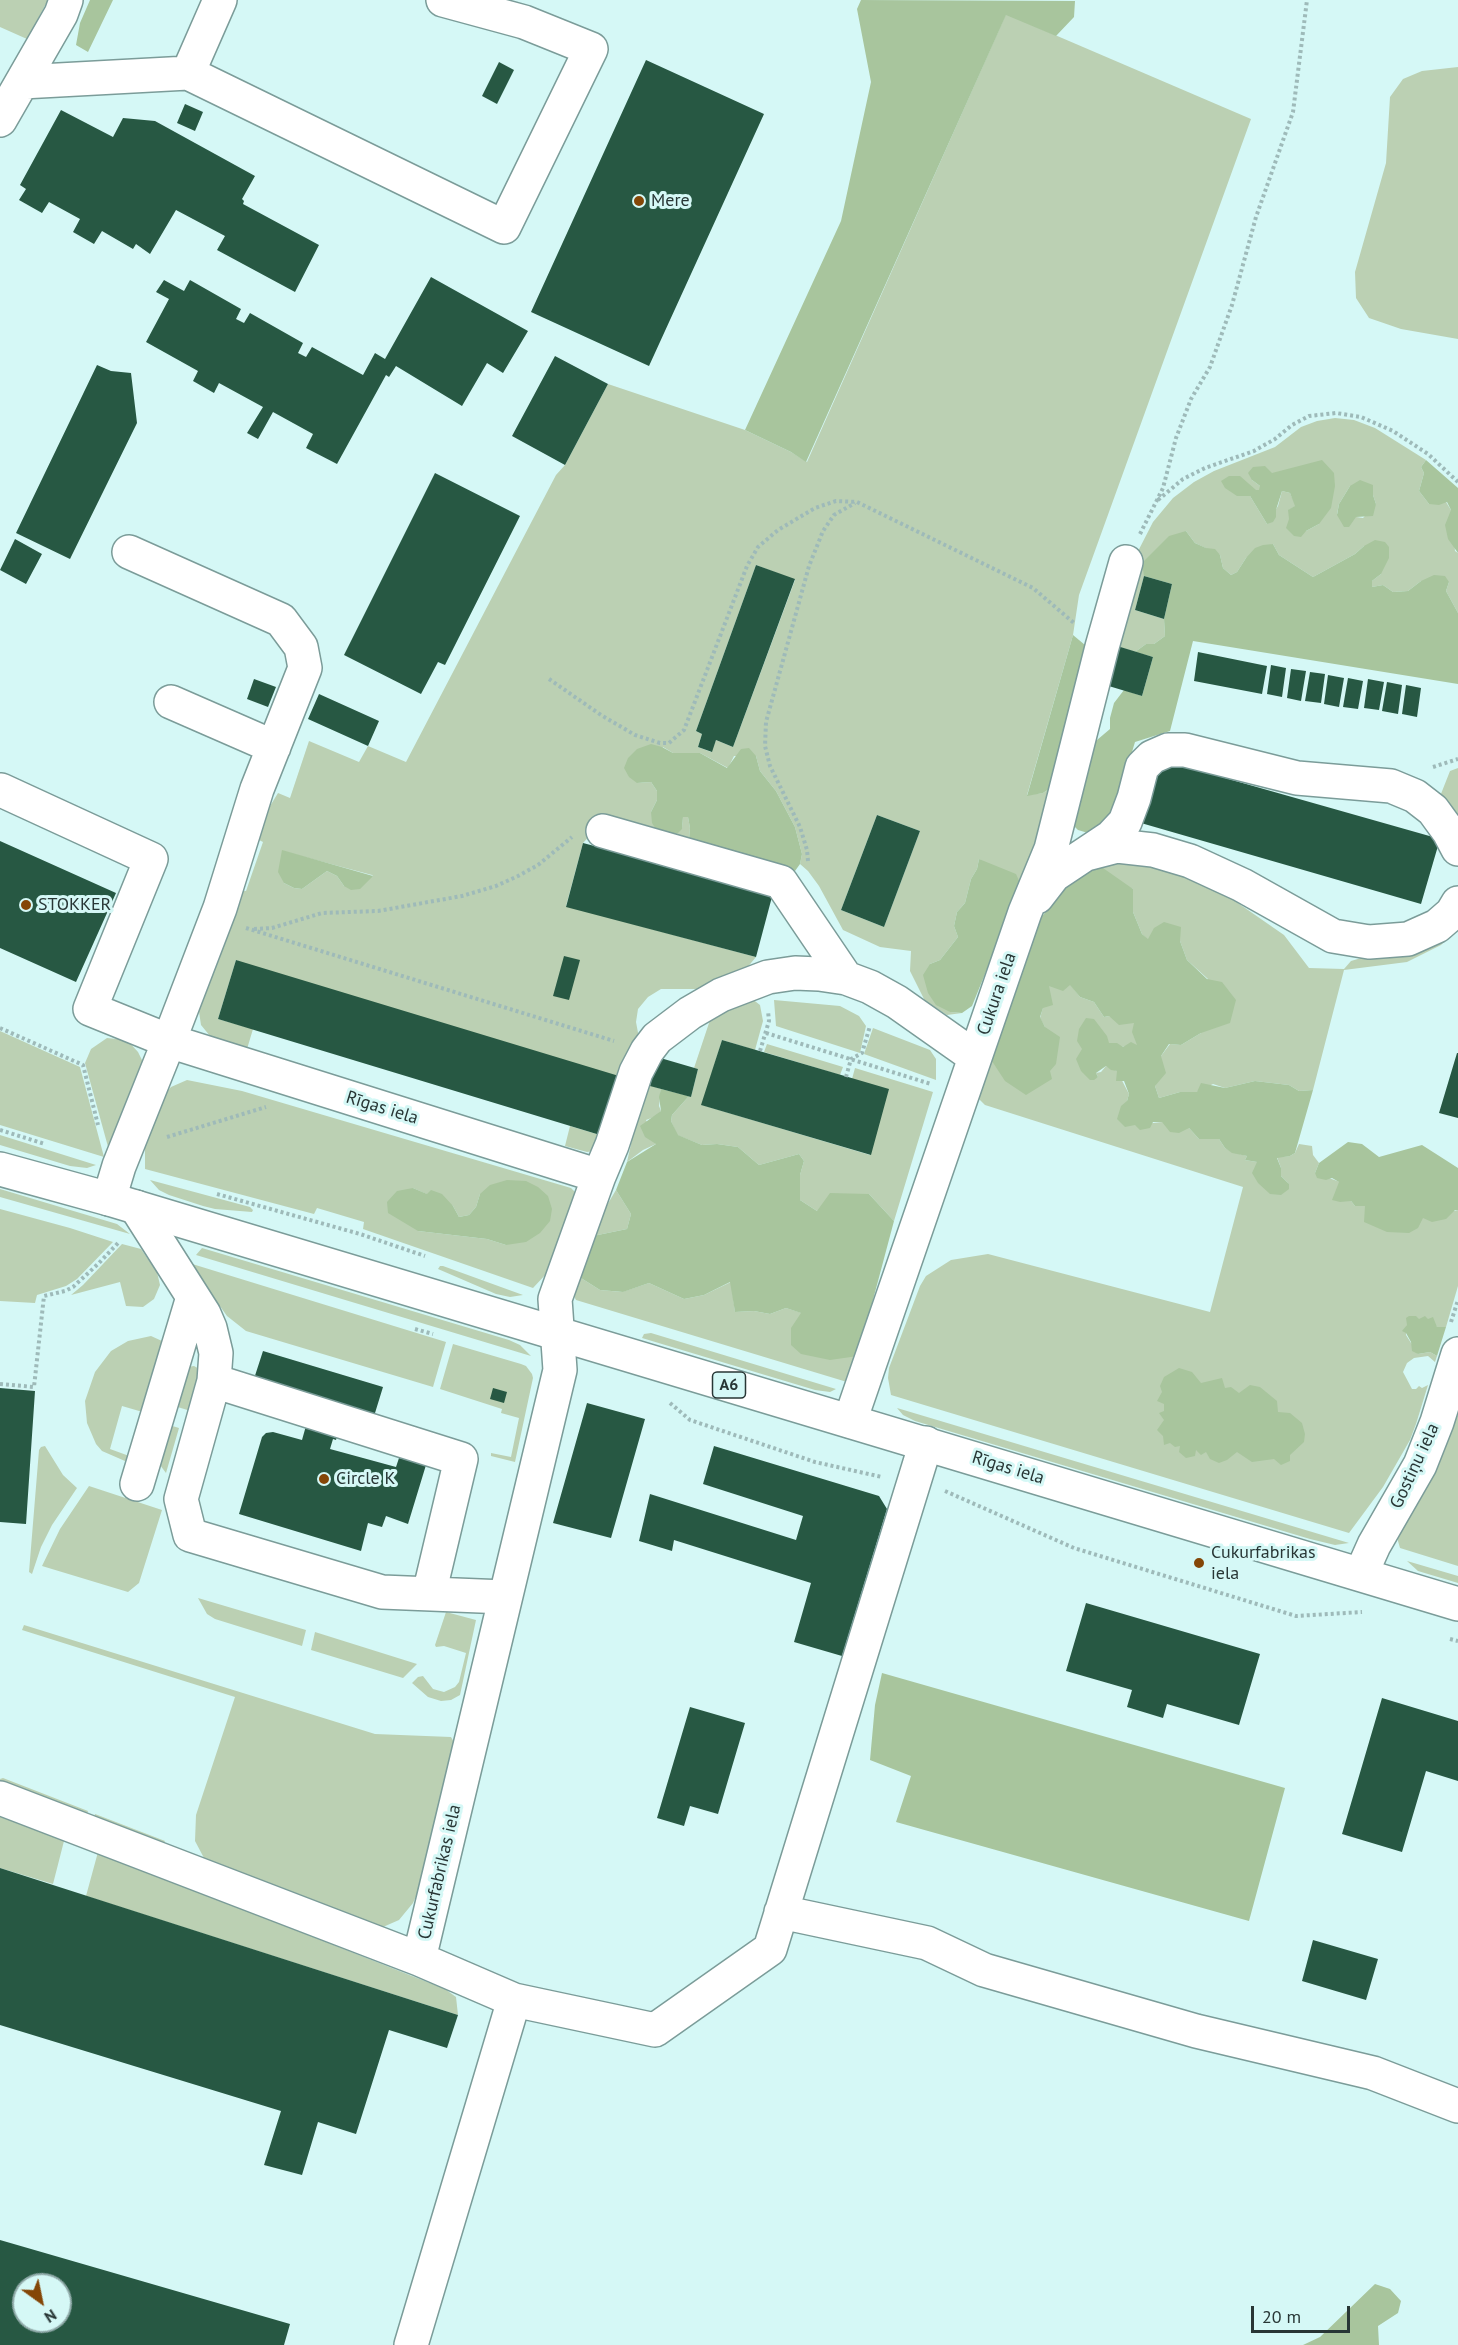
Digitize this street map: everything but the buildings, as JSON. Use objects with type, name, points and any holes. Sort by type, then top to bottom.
[{"type":"main road","points":[[0,120],[61,14],[66,0]]},
{"type":"main road","points":[[188,74],[220,0]]},
{"type":"main road","points":[[22,82],[188,74],[504,227],[591,49],[524,22],[444,0]]},
{"type":"main road","points":[[129,552],[281,620],[301,647],[305,668],[257,789],[210,934],[169,1041],[113,1140],[122,1203],[193,1297],[204,1314],[214,1341],[216,1366],[214,1382],[181,1499],[190,1535],[382,1592],[505,1597]]},
{"type":"main road","name":"Cukura iela","points":[[850,1421],[1025,912],[1051,849],[1126,562]]},
{"type":"main road","points":[[171,702],[274,747]]},
{"type":"main road","points":[[1025,912],[1054,875],[1111,837],[1125,822],[1142,766],[1152,756],[1168,750],[1185,750],[1297,778],[1392,786],[1415,796],[1432,810],[1449,832],[1458,849]]},
{"type":"main road","name":"Rīgas iela","points":[[1,790],[151,859],[90,1009],[169,1041],[599,1176]]},
{"type":"main road","points":[[603,831],[781,882],[846,978]]},
{"type":"main road","points":[[1088,853],[1117,846],[1154,850],[1190,861],[1242,885],[1333,936],[1369,942],[1408,939],[1437,926],[1452,914],[1458,903]]},
{"type":"main road","points":[[557,1333],[555,1299],[612,1145],[636,1072],[657,1038],[690,1013],[721,995],[768,977],[795,973],[846,978],[880,992],[975,1057]]},
{"type":"main road","name":"Rīgas iela","points":[[0,1169],[122,1203],[1458,1604]]},
{"type":"main road","points":[[137,1484],[193,1297]]},
{"type":"main road","name":"Cukurfabrikas iela","points":[[557,1333],[560,1370],[419,1959],[514,2000],[655,2030],[770,1949],[926,1443]]},
{"type":"main road","name":"Gostiņu iela","points":[[1361,1574],[1374,1545],[1420,1465],[1437,1422],[1458,1354]]},
{"type":"main road","points":[[214,1382],[461,1459],[429,1594]]},
{"type":"main road","points":[[0,1798],[419,1959]]},
{"type":"main road","points":[[781,1912],[927,1943],[984,1970],[1196,2031],[1373,2073],[1458,2106]]},
{"type":"main road","points":[[411,2345],[514,2000]]},
{"type":"path","points":[[1126,562],[1163,488],[1176,438],[1191,399],[1210,366],[1232,305],[1256,217],[1293,112],[1307,0]]},
{"type":"path","points":[[1155,503],[1183,479],[1205,468],[1254,451],[1309,416],[1335,413],[1361,417],[1393,431],[1428,454],[1458,482]]},
{"type":"path","points":[[549,679],[635,735],[660,743],[669,743],[684,730],[747,566],[758,547],[778,530],[815,508],[836,501],[857,502],[1033,588],[1102,647]]},
{"type":"path","points":[[801,912],[808,871],[807,850],[801,827],[770,766],[765,746],[766,722],[808,566],[823,531],[834,514],[857,502]]},
{"type":"path","points":[[210,934],[272,928],[322,913],[378,910],[462,896],[496,886],[518,876],[538,865],[575,834],[584,830],[603,831]]},
{"type":"path","points":[[210,934],[251,930],[647,1051]]},
{"type":"path","points":[[846,1077],[851,1059],[862,1053],[880,992]]},
{"type":"path","points":[[0,1028],[83,1065],[113,1140],[269,1106]]},
{"type":"path","points":[[766,1033],[962,1094]]},
{"type":"path","points":[[0,1384],[34,1387],[44,1296],[65,1291],[82,1279],[122,1239],[111,1236]]},
{"type":"path","points":[[404,1325],[437,1335]]},
{"type":"path","points":[[666,1399],[690,1420],[815,1462],[952,1492],[1074,1548],[1296,1616],[1359,1612],[1370,1615]]},
{"type":"path","points":[[1447,1638],[1458,1641]]},
{"type":"green space","points":[[0,0],[48,0],[27,39],[0,27]]},
{"type":"green space","points":[[90,0],[113,0],[88,52],[76,45],[80,23]]},
{"type":"green space","points":[[861,0],[1075,1],[1074,17],[1056,36],[1006,15],[806,462],[791,452],[745,430],[841,221],[871,82],[857,9]]},
{"type":"green space","points":[[1006,14],[1251,119],[1079,595],[1073,635],[1027,795],[1043,793],[1061,781],[1021,885],[979,859],[965,903],[957,912],[954,926],[958,937],[940,960],[930,964],[950,1012],[962,1013],[947,1015],[925,1001],[910,971],[911,951],[880,947],[843,930],[819,886],[800,864],[802,854],[795,827],[776,791],[760,771],[756,756],[734,756],[728,768],[700,753],[673,753],[663,747],[637,783],[651,782],[657,791],[657,800],[651,812],[682,828],[683,817],[688,817],[689,839],[597,828],[583,843],[566,906],[756,957],[741,975],[704,989],[661,989],[648,997],[638,1009],[636,1022],[639,1038],[594,1151],[587,1152],[565,1146],[570,1126],[600,1135],[236,960],[218,1019],[253,1029],[247,1049],[210,1036],[201,1025],[198,1005],[237,890],[246,891],[263,842],[255,838],[278,793],[290,798],[309,741],[359,762],[368,746],[406,762],[556,475],[565,465],[608,384],[745,430],[807,462]],"holes":[[[756,565],[795,580],[733,747],[716,740],[711,752],[698,747],[702,734],[696,731]],[[877,815],[920,831],[884,927],[841,910]],[[282,851],[373,876],[344,886],[337,876],[327,871],[302,889],[284,883]]]},
{"type":"green space","points":[[1458,67],[1458,339],[1401,329],[1369,318],[1356,298],[1355,272],[1386,163],[1390,97],[1403,79],[1422,71]]},
{"type":"green space","points":[[1335,418],[1354,420],[1375,428],[1426,460],[1421,467],[1424,473],[1419,491],[1429,504],[1446,502],[1451,510],[1455,551],[1458,553],[1458,613],[1446,591],[1449,582],[1421,581],[1408,591],[1393,592],[1383,585],[1372,587],[1372,581],[1381,574],[1364,546],[1355,554],[1313,577],[1279,555],[1273,544],[1246,558],[1237,572],[1231,575],[1223,568],[1220,555],[1195,543],[1186,531],[1144,576],[1135,610],[1164,619],[1165,636],[1154,644],[1146,644],[1135,652],[1114,645],[1133,561],[1153,522],[1173,498],[1194,482],[1214,471],[1275,447],[1301,427]],"holes":[[[1287,470],[1319,524],[1306,531],[1289,519],[1289,510],[1296,506],[1290,493],[1282,491],[1278,506],[1267,524],[1250,496],[1260,490],[1260,486],[1252,480]],[[1350,486],[1373,495],[1376,504],[1363,518],[1337,514],[1339,504]]]},
{"type":"green space","points":[[1322,460],[1334,473],[1335,486],[1331,508],[1319,524],[1306,531],[1301,537],[1294,536],[1286,528],[1289,519],[1288,510],[1295,506],[1290,493],[1282,491],[1276,517],[1273,522],[1267,524],[1250,496],[1237,496],[1225,488],[1221,481],[1229,476],[1240,476],[1259,490],[1260,486],[1252,480],[1248,473],[1253,467],[1265,466],[1272,473]]},
{"type":"green space","points":[[1426,460],[1458,488],[1458,553],[1448,539],[1445,525],[1451,510],[1447,502],[1439,505],[1429,504],[1419,491],[1424,473],[1421,467]]},
{"type":"green space","points":[[1360,480],[1373,485],[1376,504],[1373,516],[1356,517],[1349,527],[1344,527],[1337,515],[1339,504],[1350,486]]},
{"type":"green space","points":[[1186,531],[1195,543],[1215,549],[1220,555],[1223,568],[1231,575],[1237,572],[1255,548],[1263,545],[1273,544],[1279,555],[1313,577],[1375,540],[1385,542],[1389,547],[1389,558],[1381,574],[1372,581],[1372,587],[1383,585],[1393,592],[1408,591],[1434,575],[1445,576],[1449,582],[1446,591],[1458,613],[1458,684],[1193,641],[1170,731],[1135,742],[1113,815],[1098,830],[1088,833],[1078,830],[1072,824],[1084,746],[1097,740],[1110,729],[1114,703],[1124,690],[1142,696],[1153,657],[1135,652],[1146,644],[1154,644],[1165,636],[1164,619],[1172,584],[1144,576],[1142,563],[1169,536]]},
{"type":"green space","points":[[1073,635],[1085,645],[1088,666],[1061,781],[1043,793],[1027,796]]},
{"type":"green space","points":[[651,744],[673,753],[700,753],[727,768],[741,749],[749,748],[756,756],[760,771],[776,791],[795,827],[802,854],[800,864],[795,871],[788,874],[689,839],[688,817],[683,817],[682,829],[678,833],[668,834],[657,831],[652,823],[651,812],[657,800],[657,791],[651,782],[637,783],[629,777],[624,768],[628,758],[637,749]]},
{"type":"green space","points":[[1458,768],[1458,833],[1437,804],[1450,771]]},
{"type":"green space","points":[[282,850],[373,876],[360,889],[351,890],[344,886],[337,876],[327,871],[302,889],[294,888],[284,883],[278,872]]},
{"type":"green space","points":[[1136,858],[1209,883],[1284,935],[1309,968],[1344,969],[1351,961],[1458,929],[1441,945],[1407,962],[1344,970],[1313,1090],[1299,1091],[1289,1085],[1255,1081],[1225,1088],[1213,1084],[1197,1092],[1180,1092],[1159,1098],[1155,1086],[1161,1056],[1170,1044],[1181,1045],[1201,1033],[1208,979],[1187,960],[1180,941],[1148,940],[1142,934],[1133,912],[1133,889],[1085,871],[1099,862]]},
{"type":"green space","points":[[979,859],[1016,874],[1021,885],[972,1006],[962,1013],[950,1012],[936,1005],[928,993],[923,975],[930,964],[940,960],[958,937],[954,926],[957,912],[965,903]]},
{"type":"green space","points":[[1103,868],[1133,889],[1133,912],[1142,934],[1148,939],[1154,928],[1164,922],[1181,927],[1180,941],[1187,960],[1207,979],[1222,982],[1236,1000],[1230,1023],[1201,1033],[1181,1045],[1169,1044],[1161,1056],[1166,1073],[1155,1086],[1159,1098],[1180,1092],[1197,1092],[1201,1083],[1225,1088],[1255,1081],[1289,1085],[1299,1091],[1313,1090],[1295,1153],[1277,1158],[1281,1176],[1289,1184],[1289,1189],[1281,1195],[1270,1194],[1258,1183],[1252,1173],[1257,1162],[1245,1160],[1247,1156],[1232,1153],[1219,1139],[1199,1139],[1189,1128],[1179,1133],[1170,1132],[1162,1122],[1153,1122],[1150,1128],[1140,1130],[1135,1125],[1125,1127],[1117,1119],[1121,1106],[1127,1101],[1129,1094],[1124,1081],[1116,1081],[1117,1071],[1106,1066],[1096,1073],[1098,1077],[1090,1080],[1081,1071],[1076,1059],[1082,1049],[1077,1041],[1079,1029],[1086,1018],[1094,1019],[1107,1036],[1109,1043],[1117,1043],[1123,1047],[1131,1042],[1137,1045],[1132,1032],[1134,1023],[1119,1025],[1109,1016],[1104,1017],[1094,1002],[1080,997],[1070,985],[1063,991],[1049,986],[1053,1005],[1043,1008],[1040,1017],[1045,1027],[1060,1037],[1056,1064],[1050,1071],[1052,1079],[1026,1095],[1005,1081],[988,1055],[1032,930],[1061,891],[1085,871]]},
{"type":"green space","points":[[1070,984],[1080,997],[1094,1002],[1104,1017],[1109,1016],[1134,1023],[1138,1046],[1082,1049],[1086,1074],[1090,1079],[1098,1077],[1096,1073],[1101,1072],[1106,1066],[1117,1071],[1129,1094],[1127,1101],[1135,1125],[1162,1122],[1189,1128],[1199,1139],[1219,1139],[1225,1148],[1247,1156],[1245,1160],[1257,1162],[1289,1184],[1281,1176],[1277,1157],[1290,1156],[1295,1153],[1299,1144],[1312,1146],[1313,1155],[1319,1163],[1315,1173],[1340,1182],[1337,1190],[1345,1200],[1351,1201],[1355,1206],[1423,1218],[1458,1210],[1458,1286],[1446,1327],[1437,1327],[1428,1319],[1419,1319],[1407,1325],[1406,1335],[1418,1354],[1430,1352],[1437,1356],[1435,1362],[1428,1356],[1414,1358],[1407,1363],[1403,1372],[1412,1389],[1428,1385],[1416,1424],[1410,1440],[1383,1487],[1349,1533],[891,1395],[889,1368],[920,1286],[926,1276],[951,1260],[988,1254],[1210,1312],[1243,1187],[985,1105],[976,1096],[988,1055],[1050,1071],[1045,1027],[1040,1018],[1049,986]]},
{"type":"green space","points":[[751,998],[760,1005],[763,1021],[755,1050],[722,1040],[702,1105],[870,1155],[852,1079],[855,1068],[933,1092],[894,1221],[869,1194],[817,1211],[800,1200],[800,1175],[804,1161],[799,1154],[759,1165],[738,1147],[717,1144],[702,1145],[677,1135],[671,1121],[672,1115],[689,1096],[691,1097],[698,1069],[694,1068],[712,1014]]},
{"type":"green space","points":[[774,1000],[840,1006],[859,1016],[866,1026],[860,1053],[776,1026]]},
{"type":"green space","points":[[873,1028],[930,1050],[936,1059],[936,1080],[864,1054]]},
{"type":"green space","points":[[0,1031],[80,1067],[104,1157],[0,1125]]},
{"type":"green space","points":[[107,1038],[127,1040],[138,1052],[144,1064],[110,1154],[85,1063],[91,1049]]},
{"type":"green space","points":[[767,1044],[843,1067],[840,1075],[764,1052]]},
{"type":"green space","points":[[657,1057],[650,1085],[661,1089],[659,1106],[661,1111],[657,1116],[646,1120],[656,1144],[627,1162],[647,1072]]},
{"type":"green space","points":[[187,1080],[242,1091],[571,1188],[576,1193],[547,1273],[533,1288],[363,1229],[364,1222],[317,1208],[314,1214],[145,1169],[145,1139],[164,1095],[171,1087]],"holes":[[[413,1188],[453,1206],[459,1217],[469,1215],[476,1207],[480,1194],[506,1245],[487,1239],[418,1231]]]},
{"type":"green space","points":[[661,1089],[689,1096],[672,1115],[671,1121],[678,1135],[702,1145],[717,1144],[738,1147],[759,1165],[799,1154],[804,1161],[800,1175],[800,1200],[817,1211],[830,1193],[869,1194],[894,1221],[858,1356],[830,1360],[801,1354],[791,1345],[791,1328],[801,1313],[786,1308],[770,1314],[754,1311],[735,1312],[730,1282],[704,1295],[684,1299],[649,1283],[623,1292],[600,1290],[581,1278],[573,1277],[588,1237],[627,1229],[631,1214],[616,1190],[627,1162],[656,1144],[645,1137],[640,1126],[661,1111],[659,1097]]},
{"type":"green space","points":[[0,1135],[96,1165],[87,1168],[70,1166],[0,1145]]},
{"type":"green space","points":[[1348,1142],[1362,1144],[1379,1157],[1422,1145],[1458,1168],[1458,1210],[1446,1219],[1432,1222],[1423,1218],[1418,1228],[1409,1233],[1387,1232],[1364,1222],[1365,1206],[1355,1206],[1351,1201],[1332,1200],[1339,1182],[1332,1178],[1326,1180],[1317,1178],[1315,1173],[1319,1163]]},
{"type":"green space","points":[[150,1180],[250,1207],[253,1210],[252,1212],[203,1206],[169,1195],[159,1190]]},
{"type":"green space","points":[[507,1180],[526,1181],[538,1187],[548,1196],[552,1209],[550,1221],[540,1233],[526,1242],[506,1245],[487,1239],[418,1231],[388,1213],[387,1202],[397,1191],[413,1188],[427,1194],[431,1190],[442,1194],[459,1217],[469,1215],[476,1207],[480,1194],[490,1185]]},
{"type":"green space","points":[[0,1189],[117,1224],[130,1234],[0,1197]]},
{"type":"green space","points":[[616,1190],[631,1214],[627,1229],[588,1237]]},
{"type":"green space","points":[[0,1209],[113,1242],[77,1279],[66,1286],[37,1295],[35,1303],[0,1301]]},
{"type":"green space","points":[[122,1244],[141,1249],[157,1272],[160,1285],[154,1299],[143,1307],[126,1306],[120,1282],[71,1295],[83,1285]]},
{"type":"green space","points":[[202,1248],[509,1340],[520,1345],[531,1356],[196,1255]]},
{"type":"green space","points":[[189,1263],[446,1342],[433,1387],[246,1331],[227,1316]]},
{"type":"green space","points":[[440,1266],[523,1295],[510,1297],[496,1294],[438,1269]]},
{"type":"green space","points":[[573,1277],[581,1278],[600,1290],[622,1292],[649,1283],[684,1299],[704,1295],[731,1282],[735,1312],[754,1311],[770,1314],[786,1308],[802,1313],[858,1356],[847,1382],[576,1300],[573,1294]]},
{"type":"green space","points":[[1416,1316],[1419,1319],[1425,1316],[1428,1319],[1433,1317],[1437,1327],[1446,1327],[1437,1356],[1430,1352],[1418,1354],[1412,1351],[1411,1342],[1406,1333],[1402,1331],[1407,1325],[1406,1318]]},
{"type":"green space","points":[[651,1333],[836,1389],[830,1392],[815,1390],[642,1338],[644,1334]]},
{"type":"green space","points":[[151,1336],[162,1341],[164,1345],[146,1413],[122,1406],[110,1449],[132,1457],[125,1461],[102,1451],[96,1444],[87,1423],[85,1401],[95,1372],[111,1351],[128,1341]]},
{"type":"green space","points":[[453,1344],[521,1364],[526,1366],[532,1374],[515,1462],[491,1456],[491,1453],[511,1457],[519,1418],[501,1413],[502,1409],[440,1389]]},
{"type":"green space","points":[[194,1366],[201,1370],[194,1412],[171,1405],[187,1367]]},
{"type":"green space","points":[[1179,1368],[1192,1372],[1201,1383],[1222,1378],[1225,1388],[1231,1387],[1239,1393],[1250,1385],[1260,1387],[1277,1401],[1278,1412],[1290,1413],[1302,1423],[1305,1434],[1304,1442],[1290,1455],[1290,1461],[1281,1465],[1274,1459],[1252,1462],[1237,1452],[1219,1463],[1210,1459],[1206,1452],[1201,1455],[1196,1450],[1195,1456],[1186,1458],[1179,1452],[1180,1446],[1175,1447],[1170,1443],[1164,1445],[1163,1436],[1157,1430],[1164,1420],[1159,1413],[1164,1411],[1164,1404],[1157,1401],[1162,1392],[1160,1386],[1164,1377]]},
{"type":"green space","points":[[897,1408],[1349,1543],[1335,1545],[1310,1539],[915,1421],[903,1415]]},
{"type":"green space","points":[[1453,1411],[1458,1416],[1458,1566],[1400,1548],[1398,1541],[1398,1534]]},
{"type":"green space","points":[[166,1424],[179,1428],[166,1473],[160,1465]]},
{"type":"green space","points":[[45,1446],[63,1475],[77,1488],[52,1525],[41,1547],[32,1574],[29,1572],[39,1450]]},
{"type":"green space","points":[[89,1486],[162,1510],[139,1583],[128,1592],[42,1566],[60,1529]]},
{"type":"green space","points":[[1407,1561],[1458,1576],[1458,1583],[1418,1571]]},
{"type":"green space","points":[[198,1598],[306,1630],[302,1646],[215,1619],[207,1614]]},
{"type":"green space","points":[[446,1612],[476,1620],[460,1695],[451,1700],[441,1701],[428,1697],[412,1683],[418,1677],[423,1676],[433,1689],[444,1692],[455,1687],[459,1682],[466,1653],[435,1645]]},
{"type":"green space","points":[[24,1625],[375,1734],[451,1737],[455,1744],[420,1887],[413,1903],[399,1920],[383,1927],[372,1927],[213,1864],[204,1858],[195,1841],[196,1815],[235,1697],[22,1630]]},
{"type":"green space","points":[[315,1632],[417,1664],[403,1678],[311,1650]]},
{"type":"green space","points":[[882,1673],[1285,1788],[1249,1921],[896,1822],[911,1776],[870,1760],[875,1705]]},
{"type":"green space","points":[[3,1778],[88,1811],[86,1817],[1,1784],[0,1779]]},
{"type":"green space","points":[[95,1814],[165,1841],[162,1847],[93,1820]]},
{"type":"green space","points":[[0,1815],[64,1841],[53,1884],[0,1868]]},
{"type":"green space","points":[[98,1852],[445,1989],[456,1997],[458,2015],[86,1896]]},
{"type":"green space","points":[[1375,2284],[1390,2289],[1401,2301],[1398,2313],[1378,2326],[1379,2345],[1303,2345],[1320,2337]]},
{"type":"place","name":"Mere","points":[[639,201]]},
{"type":"place","name":"STOKKER","points":[[26,905]]},
{"type":"place","name":"Circle K","points":[[324,1479]]},
{"type":"place","name":"Cukurfabrikas iela","points":[[1199,1563]]}]
